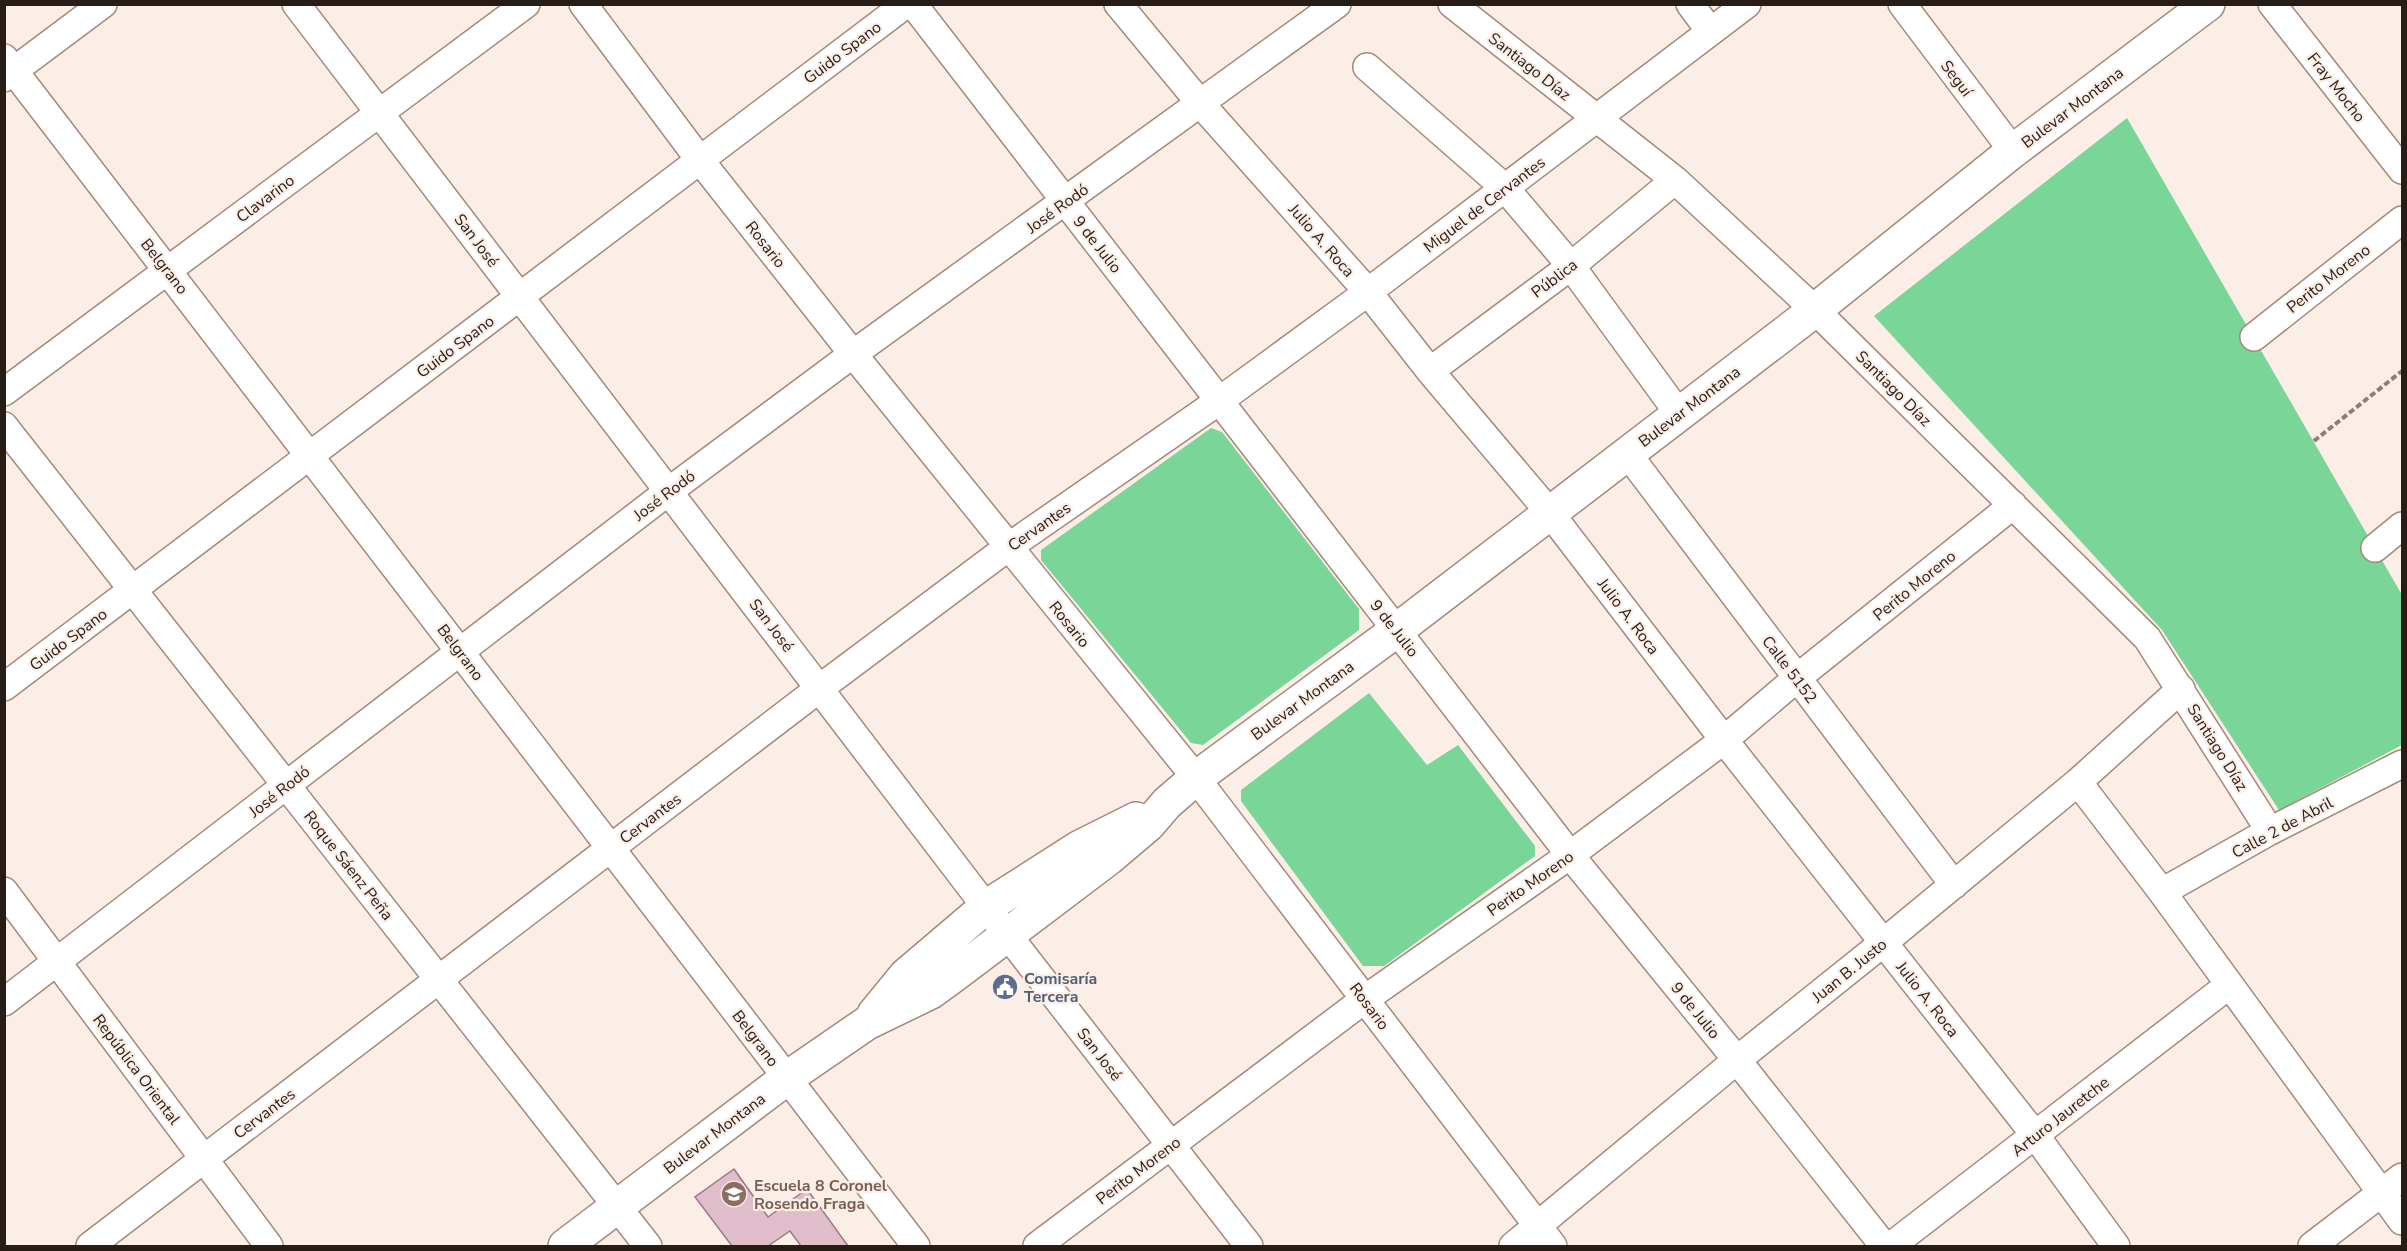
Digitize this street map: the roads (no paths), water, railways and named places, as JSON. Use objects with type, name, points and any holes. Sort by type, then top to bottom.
[{"type":"main road","name":"Bulevar Montana","points":[[565,1246],[787,1078],[867,1023],[931,992],[1008,935],[1109,858],[1148,825],[1167,803],[1196,778],[1397,630],[1550,513],[1815,310],[2013,151],[2208,4]]},
{"type":"main road","name":"Bulevar Montana","points":[[867,1023],[906,975],[986,908],[1080,847],[1167,803]]},
{"type":"street","points":[[8,68],[103,4]]},
{"type":"street","name":"San José","points":[[296,4],[986,908],[1249,1246]]},
{"type":"street","name":"Clavarino","points":[[4,392],[526,4]]},
{"type":"street","name":"Rosario","points":[[583,4],[699,159],[852,354],[1007,548],[1196,778],[1545,1236]]},
{"type":"street","name":"Guido Spano","points":[[4,687],[906,4]]},
{"type":"street","name":"9 de Julio","points":[[913,4],[1570,855],[1737,1060],[1884,1246]]},
{"type":"street","name":"Julio A. Roca","points":[[1118,4],[1200,103],[1368,292],[1430,371],[1550,513],[1724,740],[2035,1135],[2116,1246]]},
{"type":"street","name":"José Rodó","points":[[4,1002],[669,491],[852,354],[1066,202],[1337,4]]},
{"type":"street","name":"Santiago Díaz","points":[[1452,4],[1675,180],[1815,310],[2147,638],[2270,831]]},
{"type":"street","points":[[1690,4],[1710,31]]},
{"type":"street","name":"Miguel de Cervantes","points":[[1219,401],[1368,292],[1747,4]]},
{"type":"street","name":"Seguí","points":[[1902,4],[2013,151]]},
{"type":"street","name":"Fray Mocho","points":[[2272,4],[2403,170]]},
{"type":"street","points":[[1367,67],[1505,188],[1571,266],[1679,414]]},
{"type":"street","name":"Belgrano","points":[[8,68],[168,270],[916,1246]]},
{"type":"street","name":"Pública","points":[[1430,371],[1571,266],[1675,180]]},
{"type":"street","name":"Perito Moreno","points":[[2254,337],[2403,220]]},
{"type":"street","name":"Cervantes","points":[[90,1246],[820,688],[1007,548],[1219,401]]},
{"type":"street","name":"Roque Sáenz Peña","points":[[4,426],[648,1246]]},
{"type":"street","name":"Calle 5152","points":[[1627,453],[1954,885]]},
{"type":"street","name":"Perito Moreno","points":[[1037,1246],[1365,999],[1570,855],[1724,740],[1797,678],[2013,506]]},
{"type":"street","points":[[2375,548],[2403,526]]},
{"type":"street","name":"Juan B. Justo","points":[[1513,1246],[1545,1236],[1737,1060],[2078,782],[2181,689]]},
{"type":"street","name":"Calle 2 de Abril","points":[[2162,892],[2270,831],[2403,764]]},
{"type":"street","points":[[2078,782],[2229,985],[2392,1185],[2403,1221]]},
{"type":"street","name":"República Oriental","points":[[4,891],[269,1246]]},
{"type":"street","name":"Arturo Jauretche","points":[[1891,1246],[2229,985]]},
{"type":"street","points":[[2312,1246],[2392,1185]]},
{"type":"place","name":"Comisaría Tercera","points":[[1005,987]]},
{"type":"place","name":"Escuela 8 Coronel Rosendo Fraga","points":[[734,1194]]}]
